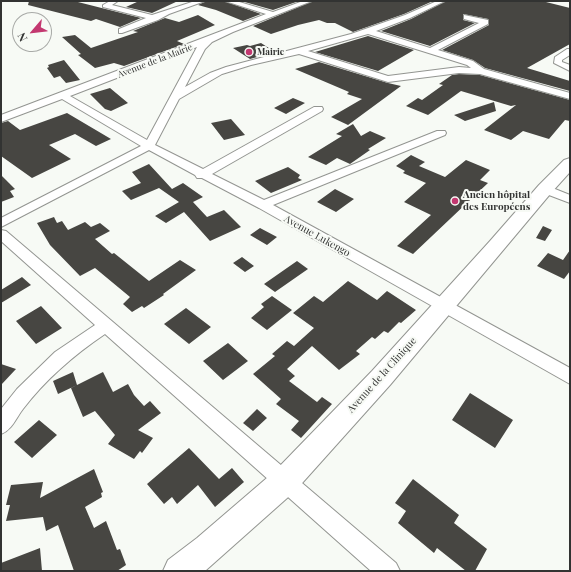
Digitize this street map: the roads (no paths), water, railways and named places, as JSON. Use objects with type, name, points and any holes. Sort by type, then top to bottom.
[{"type":"street","points":[[115,1],[105,6],[155,18]]},
{"type":"street","points":[[122,31],[166,12],[202,1]]},
{"type":"street","points":[[228,1],[273,14]]},
{"type":"street","name":"Avenue de la Mairie","points":[[1,119],[309,1]]},
{"type":"street","points":[[174,98],[218,72],[238,65],[299,51],[368,31],[422,11],[442,1]]},
{"type":"street","points":[[432,50],[485,22],[467,17]]},
{"type":"street","points":[[368,31],[470,63],[481,71]]},
{"type":"street","points":[[1,223],[149,146],[200,48],[209,40]]},
{"type":"street","points":[[299,51],[388,79],[459,70],[481,71],[570,96]]},
{"type":"street","points":[[570,51],[558,59],[558,62],[570,68]]},
{"type":"street","name":"Avenue Lukengo","points":[[63,96],[201,175],[263,205],[570,377]]},
{"type":"street","points":[[201,175],[318,109]]},
{"type":"street","points":[[263,205],[441,133]]},
{"type":"street","name":"Avenue de la Clinique","points":[[179,571],[208,549],[284,481],[381,378],[545,189],[570,163]]},
{"type":"street","points":[[545,189],[570,199]]},
{"type":"street","points":[[1,234],[388,571]]},
{"type":"street","points":[[1,425],[15,403],[39,376],[70,349],[106,325]]},
{"type":"place","name":"Mairie","points":[[249,52]]},
{"type":"place","name":"Ancien hôpital des Européens","points":[[455,201]]}]
